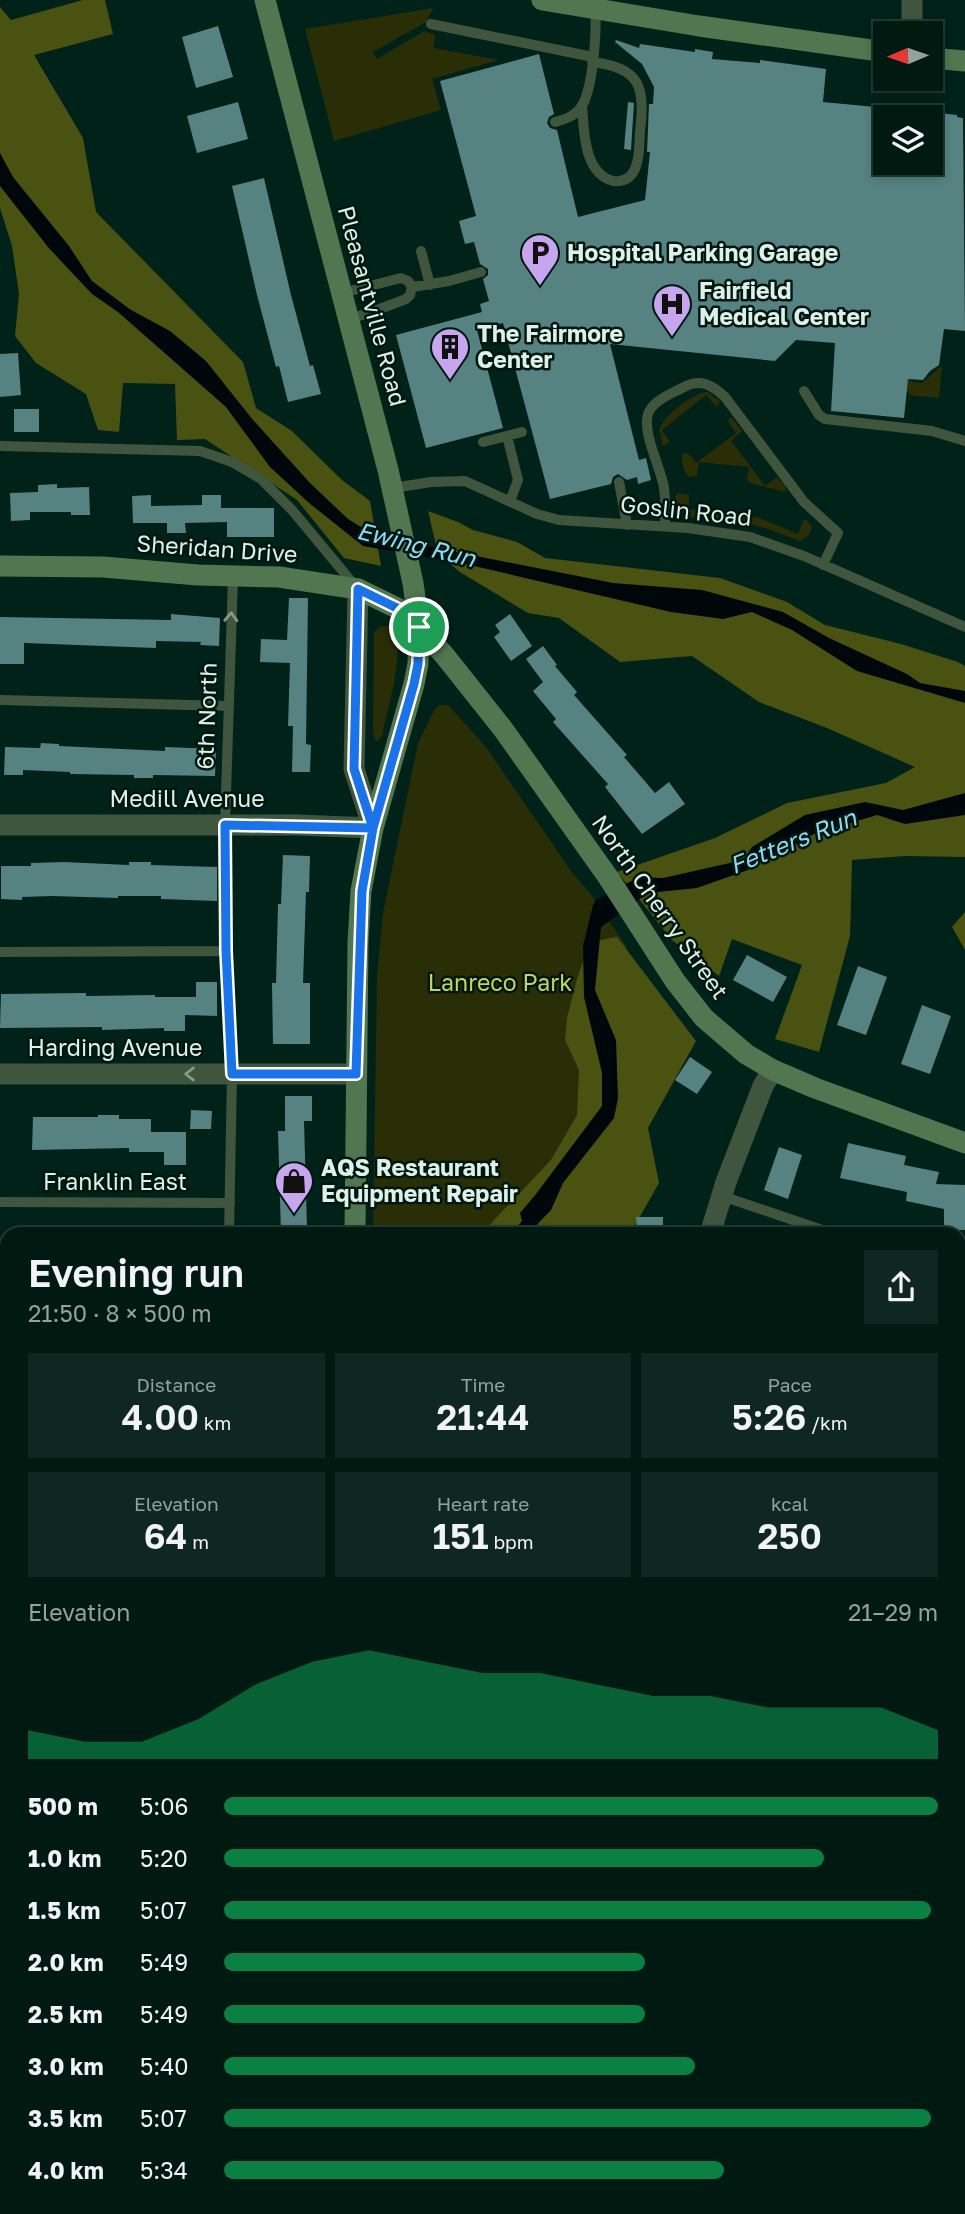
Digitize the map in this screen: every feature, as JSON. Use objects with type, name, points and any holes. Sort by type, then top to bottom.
[{"type":"main road","points":[[542,0],[699,26],[873,50]]},
{"type":"main road","name":"Pleasantville Road","points":[[268,1],[395,497],[419,627],[418,664],[414,684],[373,828],[362,891],[356,1074],[355,1227]]},
{"type":"main road","points":[[943,59],[965,61]]},
{"type":"main road","name":"Sheridan Drive","points":[[0,566],[279,577],[358,589],[399,609],[419,627]]},
{"type":"main road","name":"North Cherry Street","points":[[419,627],[503,729],[608,877],[675,981],[704,1018],[746,1054],[773,1070],[965,1143]]},
{"type":"street","points":[[912,0],[912,21]]},
{"type":"street","points":[[358,589],[354,769],[373,828]]},
{"type":"street","name":"Medill Avenue","points":[[0,825],[373,828]]},
{"type":"street","points":[[712,1227],[763,1086],[773,1070]]},
{"type":"street","name":"Harding Avenue","points":[[0,1074],[356,1074]]},
{"type":"lane","points":[[555,122],[573,116],[582,105],[587,92],[597,27],[595,9]]},
{"type":"lane","points":[[431,24],[626,70],[638,84],[642,96],[638,157],[632,175],[624,181],[614,182],[606,178],[597,170],[588,155],[582,105]]},
{"type":"lane","points":[[421,251],[430,285]]},
{"type":"lane","points":[[412,287],[481,272]]},
{"type":"lane","points":[[342,293],[401,278],[408,281],[412,287],[406,299],[349,319]]},
{"type":"lane","points":[[665,526],[664,487],[647,425],[648,412],[657,402],[693,382],[702,382],[713,386],[725,397],[804,502],[838,533],[823,565]]},
{"type":"lane","points":[[804,391],[819,415],[825,419],[932,431],[965,441]]},
{"type":"lane","points":[[482,442],[522,432]]},
{"type":"lane","points":[[507,436],[518,480],[510,501]]},
{"type":"lane","points":[[0,446],[200,451],[232,461],[261,479],[284,502],[358,589]]},
{"type":"lane","name":"Goslin Road","points":[[395,497],[431,482],[465,481],[537,514],[559,520],[665,526],[750,537],[823,565],[965,627]]},
{"type":"lane","points":[[619,482],[627,525]]},
{"type":"lane","name":"6th North","points":[[229,1227],[232,1074],[226,951],[225,825],[233,577]]},
{"type":"lane","points":[[0,700],[228,706]]},
{"type":"lane","points":[[0,952],[226,951]]},
{"type":"lane","points":[[722,1196],[813,1227]]},
{"type":"lane","name":"Franklin East","points":[[0,1202],[230,1203]]},
{"type":"green space","points":[[83,0],[105,0],[113,34],[34,55],[83,138],[96,212],[243,362],[256,408],[292,431],[342,480],[370,501],[381,566],[344,558],[297,500],[205,439],[177,440],[175,384],[123,383],[119,432],[98,430],[86,394],[36,363],[15,336],[19,294],[12,246],[0,208],[0,7],[11,20]]},
{"type":"green space","points":[[433,8],[426,22],[373,52],[377,59],[424,31],[435,35],[434,48],[499,60],[432,79],[441,110],[334,141],[305,29]]},
{"type":"green space","points":[[940,367],[939,398],[909,395],[909,392],[904,392],[907,375],[912,382],[922,383]]},
{"type":"green space","points":[[707,392],[719,400],[719,405],[716,406],[706,395],[662,430],[670,442],[663,446],[659,430],[666,418],[686,401]]},
{"type":"green space","points":[[729,418],[732,418],[742,431],[731,441],[765,486],[777,477],[786,487],[785,492],[750,483],[747,480],[749,467],[699,462],[697,476],[687,475],[682,462],[683,453],[689,454],[696,463],[736,433],[728,422]]},
{"type":"green space","points":[[678,493],[689,495],[689,509],[757,517],[798,534],[803,520],[807,520],[812,528],[808,536],[800,541],[733,520],[689,517],[678,508],[675,496]]},
{"type":"green space","points":[[428,511],[473,530],[517,542],[545,558],[720,578],[787,602],[825,625],[901,644],[965,666],[965,857],[905,856],[852,860],[850,936],[819,1052],[775,1039],[802,965],[732,939],[719,976],[672,940],[617,872],[715,838],[787,803],[886,783],[915,767],[827,728],[759,702],[692,656],[620,662],[559,618],[528,613],[460,572],[438,554]]},
{"type":"green space","points":[[382,626],[388,626],[397,633],[398,646],[394,685],[382,736],[377,741],[373,731],[374,632]]},
{"type":"green space","name":"Lanreco Park","points":[[439,705],[448,705],[486,747],[626,946],[566,1227],[373,1227],[377,975],[383,913],[418,743]]},
{"type":"green space","points":[[965,912],[965,950],[952,927]]},
{"type":"green space","points":[[617,937],[696,1041],[648,1128],[659,1183],[634,1227],[488,1227],[551,1160],[577,1115],[579,1070],[565,1040],[567,1018],[590,942]]},
{"type":"water","name":"Ewing Run","points":[[0,153],[13,177],[69,246],[92,281],[131,310],[170,331],[206,361],[253,420],[310,483],[348,519],[366,530],[431,547],[613,583],[702,590],[783,612],[920,683],[965,691],[965,703],[857,671],[792,630],[752,612],[723,619],[671,612],[470,565],[363,546],[309,503],[270,467],[226,407],[118,312],[92,294],[48,247],[0,186]]},
{"type":"water","name":"Fetters Run","points":[[965,793],[965,815],[905,824],[877,815],[814,834],[775,856],[756,861],[748,870],[697,888],[648,893],[601,927],[595,990],[616,1040],[618,1098],[614,1118],[563,1183],[551,1210],[535,1227],[517,1227],[522,1221],[520,1213],[602,1106],[602,1073],[584,997],[583,946],[596,900],[639,877],[663,878],[743,860],[752,847],[805,815],[865,802],[903,810]]},
{"type":"building","points":[[218,26],[233,77],[196,88],[182,37]]},
{"type":"building","points":[[616,40],[639,48],[640,44],[713,52],[712,59],[760,63],[760,60],[826,69],[823,102],[873,107],[873,175],[943,175],[943,113],[963,118],[965,331],[944,329],[939,365],[923,380],[908,379],[904,418],[831,411],[835,343],[796,340],[775,361],[610,344],[639,460],[646,458],[651,480],[638,484],[637,477],[627,480],[618,474],[613,477],[611,484],[550,499],[503,323],[477,330],[503,428],[426,448],[396,335],[482,312],[480,304],[489,301],[483,279],[488,275],[488,269],[480,264],[474,242],[465,244],[459,221],[476,216],[440,81],[539,54],[554,114],[549,117],[547,123],[550,128],[557,130],[578,217],[645,200],[650,152],[647,152],[649,104],[653,104],[654,87],[642,64],[615,42]]},
{"type":"building","points":[[238,102],[248,139],[197,153],[187,116]]},
{"type":"building","points":[[628,102],[634,103],[631,150],[624,149]]},
{"type":"building","points":[[264,178],[291,295],[310,366],[313,365],[321,394],[288,402],[257,295],[232,186]]},
{"type":"building","points":[[18,353],[21,395],[0,397],[0,354]]},
{"type":"building","points":[[14,409],[39,409],[39,432],[14,432]]},
{"type":"building","points":[[57,484],[57,488],[89,487],[90,515],[30,512],[30,520],[11,521],[10,493],[38,492],[38,485]]},
{"type":"building","points":[[151,495],[151,506],[202,505],[202,495],[221,495],[221,508],[274,508],[274,537],[227,537],[227,522],[185,523],[186,533],[167,533],[167,523],[133,523],[132,496]]},
{"type":"building","points":[[289,598],[308,598],[306,744],[311,745],[310,772],[292,772],[293,726],[288,726],[290,663],[260,662],[261,639],[287,640]]},
{"type":"building","points":[[171,614],[220,618],[219,646],[200,645],[201,642],[156,641],[156,648],[24,643],[24,664],[0,664],[0,617],[171,620]]},
{"type":"building","points":[[510,614],[532,646],[511,661],[494,637],[500,632],[495,625]]},
{"type":"building","points":[[543,646],[557,665],[555,666],[577,692],[574,695],[627,755],[624,757],[655,793],[669,782],[685,804],[642,834],[605,787],[608,784],[553,722],[556,719],[533,691],[543,682],[526,659]]},
{"type":"building","points":[[41,743],[165,751],[165,747],[216,749],[215,776],[153,775],[153,778],[134,778],[134,775],[23,770],[23,775],[4,775],[5,747],[40,748]]},
{"type":"building","points":[[283,855],[310,856],[303,983],[310,983],[310,1044],[273,1044],[272,983],[276,983],[278,904],[281,904]]},
{"type":"building","points":[[64,862],[129,865],[129,862],[151,862],[151,865],[217,867],[217,901],[161,899],[161,896],[1,899],[1,866]]},
{"type":"building","points":[[747,955],[787,977],[773,1002],[733,980]]},
{"type":"building","points":[[858,966],[887,977],[866,1035],[837,1025]]},
{"type":"building","points":[[196,982],[217,982],[217,1016],[185,1015],[185,1031],[164,1031],[164,1028],[0,1028],[1,994],[86,993],[86,996],[196,997]]},
{"type":"building","points":[[922,1005],[951,1016],[930,1074],[901,1064]]},
{"type":"building","points":[[690,1057],[712,1072],[697,1094],[675,1080]]},
{"type":"building","points":[[285,1096],[312,1096],[312,1121],[304,1121],[307,1227],[281,1227],[278,1131],[285,1131]]},
{"type":"building","points":[[191,1110],[212,1111],[211,1129],[190,1129]]},
{"type":"building","points":[[119,1115],[119,1119],[151,1119],[151,1132],[186,1132],[186,1165],[164,1165],[164,1152],[129,1152],[129,1148],[32,1150],[33,1117]]},
{"type":"building","points":[[848,1143],[906,1156],[904,1165],[939,1172],[936,1184],[965,1185],[965,1227],[944,1227],[944,1209],[906,1201],[907,1192],[840,1178]]},
{"type":"building","points":[[779,1147],[802,1155],[788,1199],[764,1190]]},
{"type":"building","points":[[636,1217],[663,1217],[663,1227],[637,1227]]},
{"type":"place","name":"Hospital Parking Garage","points":[[540,287]]},
{"type":"place","name":"Fairfield Medical Center","points":[[672,338]]},
{"type":"place","name":"The Fairmore Center","points":[[450,381]]},
{"type":"place","name":"AQS Restaurant Equipment Repair","points":[[294,1215]]},
{"type":"route","points":[[419,627],[399,609],[358,589],[354,769],[373,828],[362,891],[358,942],[356,1074],[232,1074],[226,951],[225,825],[373,828],[414,684],[418,664],[419,627]]}]
